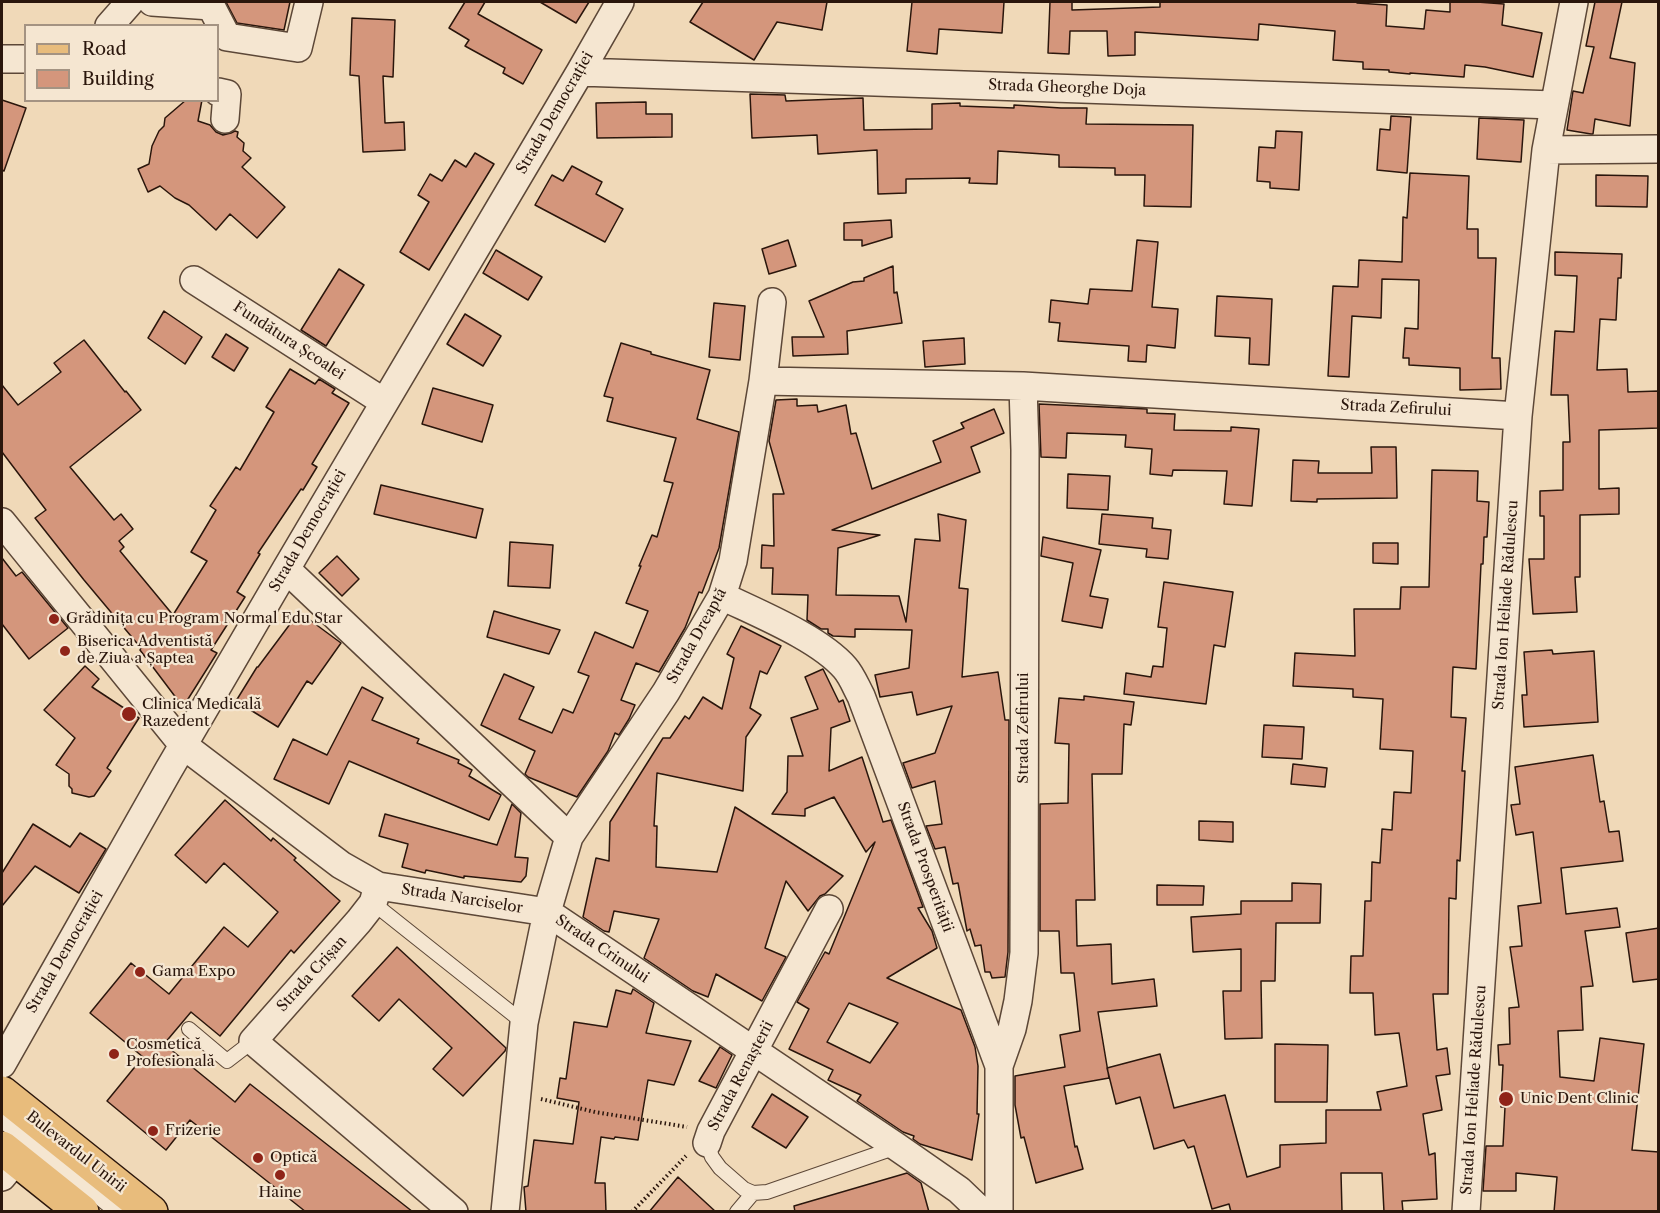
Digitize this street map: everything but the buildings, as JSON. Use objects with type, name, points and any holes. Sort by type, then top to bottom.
[{"type":"main road","name":"Bulevardul Unirii","points":[[2,1093],[150,1212]]},
{"type":"main road","points":[[6,1162],[82,1212]]},
{"type":"street","points":[[111,24],[130,2]]},
{"type":"street","points":[[152,2],[211,6],[227,37],[298,48],[309,2]]},
{"type":"street","name":"Strada Democrației","points":[[2,1064],[286,568],[620,2]]},
{"type":"street","name":"Strada Ion Heliade Rădulescu","points":[[1466,1212],[1518,416],[1546,150],[1574,2]]},
{"type":"street","points":[[2,59],[24,58]]},
{"type":"street","name":"Strada Gheorghe Doja","points":[[580,72],[1554,105]]},
{"type":"street","points":[[219,92],[227,94],[225,119]]},
{"type":"street","points":[[1546,150],[1659,150]]},
{"type":"street","name":"Fundătura Școalei","points":[[194,280],[384,402]]},
{"type":"street","name":"Strada Dreaptă","points":[[569,837],[666,692],[722,596],[733,561],[763,381],[772,302]]},
{"type":"street","name":"Strada Zefirului","points":[[763,381],[1023,386],[1518,416]]},
{"type":"street","name":"Strada Zefirului","points":[[999,1066],[1014,1020],[1024,953],[1023,386]]},
{"type":"street","points":[[2,522],[183,745],[341,865],[375,894]]},
{"type":"street","points":[[286,568],[569,837]]},
{"type":"street","name":"Strada Prosperității","points":[[722,596],[806,638],[829,653],[846,669],[861,696],[999,1066],[999,1212]]},
{"type":"street","name":"Strada Crinului","points":[[569,837],[547,912],[897,1147],[959,1190],[982,1212]]},
{"type":"street","name":"Strada Narciselor","points":[[375,894],[547,912]]},
{"type":"street","name":"Strada Crișan","points":[[253,1041],[359,921],[375,894]]},
{"type":"street","name":"Strada Renașterii","points":[[709,1137],[829,909]]},
{"type":"street","points":[[505,1212],[524,1023],[547,912]]},
{"type":"street","points":[[253,1041],[454,1212]]},
{"type":"lane","points":[[375,894],[524,1023]]},
{"type":"lane","points":[[189,1029],[227,1061],[253,1041]]},
{"type":"lane","name":"Bulevardul Unirii","points":[[2,1121],[117,1212]]},
{"type":"lane","name":"Strada Renașterii","points":[[709,1137],[712,1156],[720,1168],[744,1189],[753,1193]]},
{"type":"lane","points":[[737,1212],[753,1193],[767,1192],[897,1147]]},
{"type":"path","points":[[517,1093],[709,1137]]},
{"type":"path","points":[[632,1212],[684,1157],[709,1137]]},
{"type":"place","name":"Grădinița cu Program Normal Edu Star","points":[[54,619]]},
{"type":"place","name":"Biserica Adventistă de Ziua a Șaptea","points":[[65,651]]},
{"type":"place","name":"Clinica Medicală Razedent","points":[[129,714]]},
{"type":"place","name":"Gama Expo","points":[[140,972]]},
{"type":"place","name":"Cosmetică Profesională","points":[[114,1054]]},
{"type":"place","name":"Unic Dent Clinic","points":[[1506,1099]]},
{"type":"place","name":"Frizerie","points":[[153,1131]]},
{"type":"place","name":"Optică","points":[[258,1158]]},
{"type":"place","name":"Haine","points":[[280,1175]]}]
